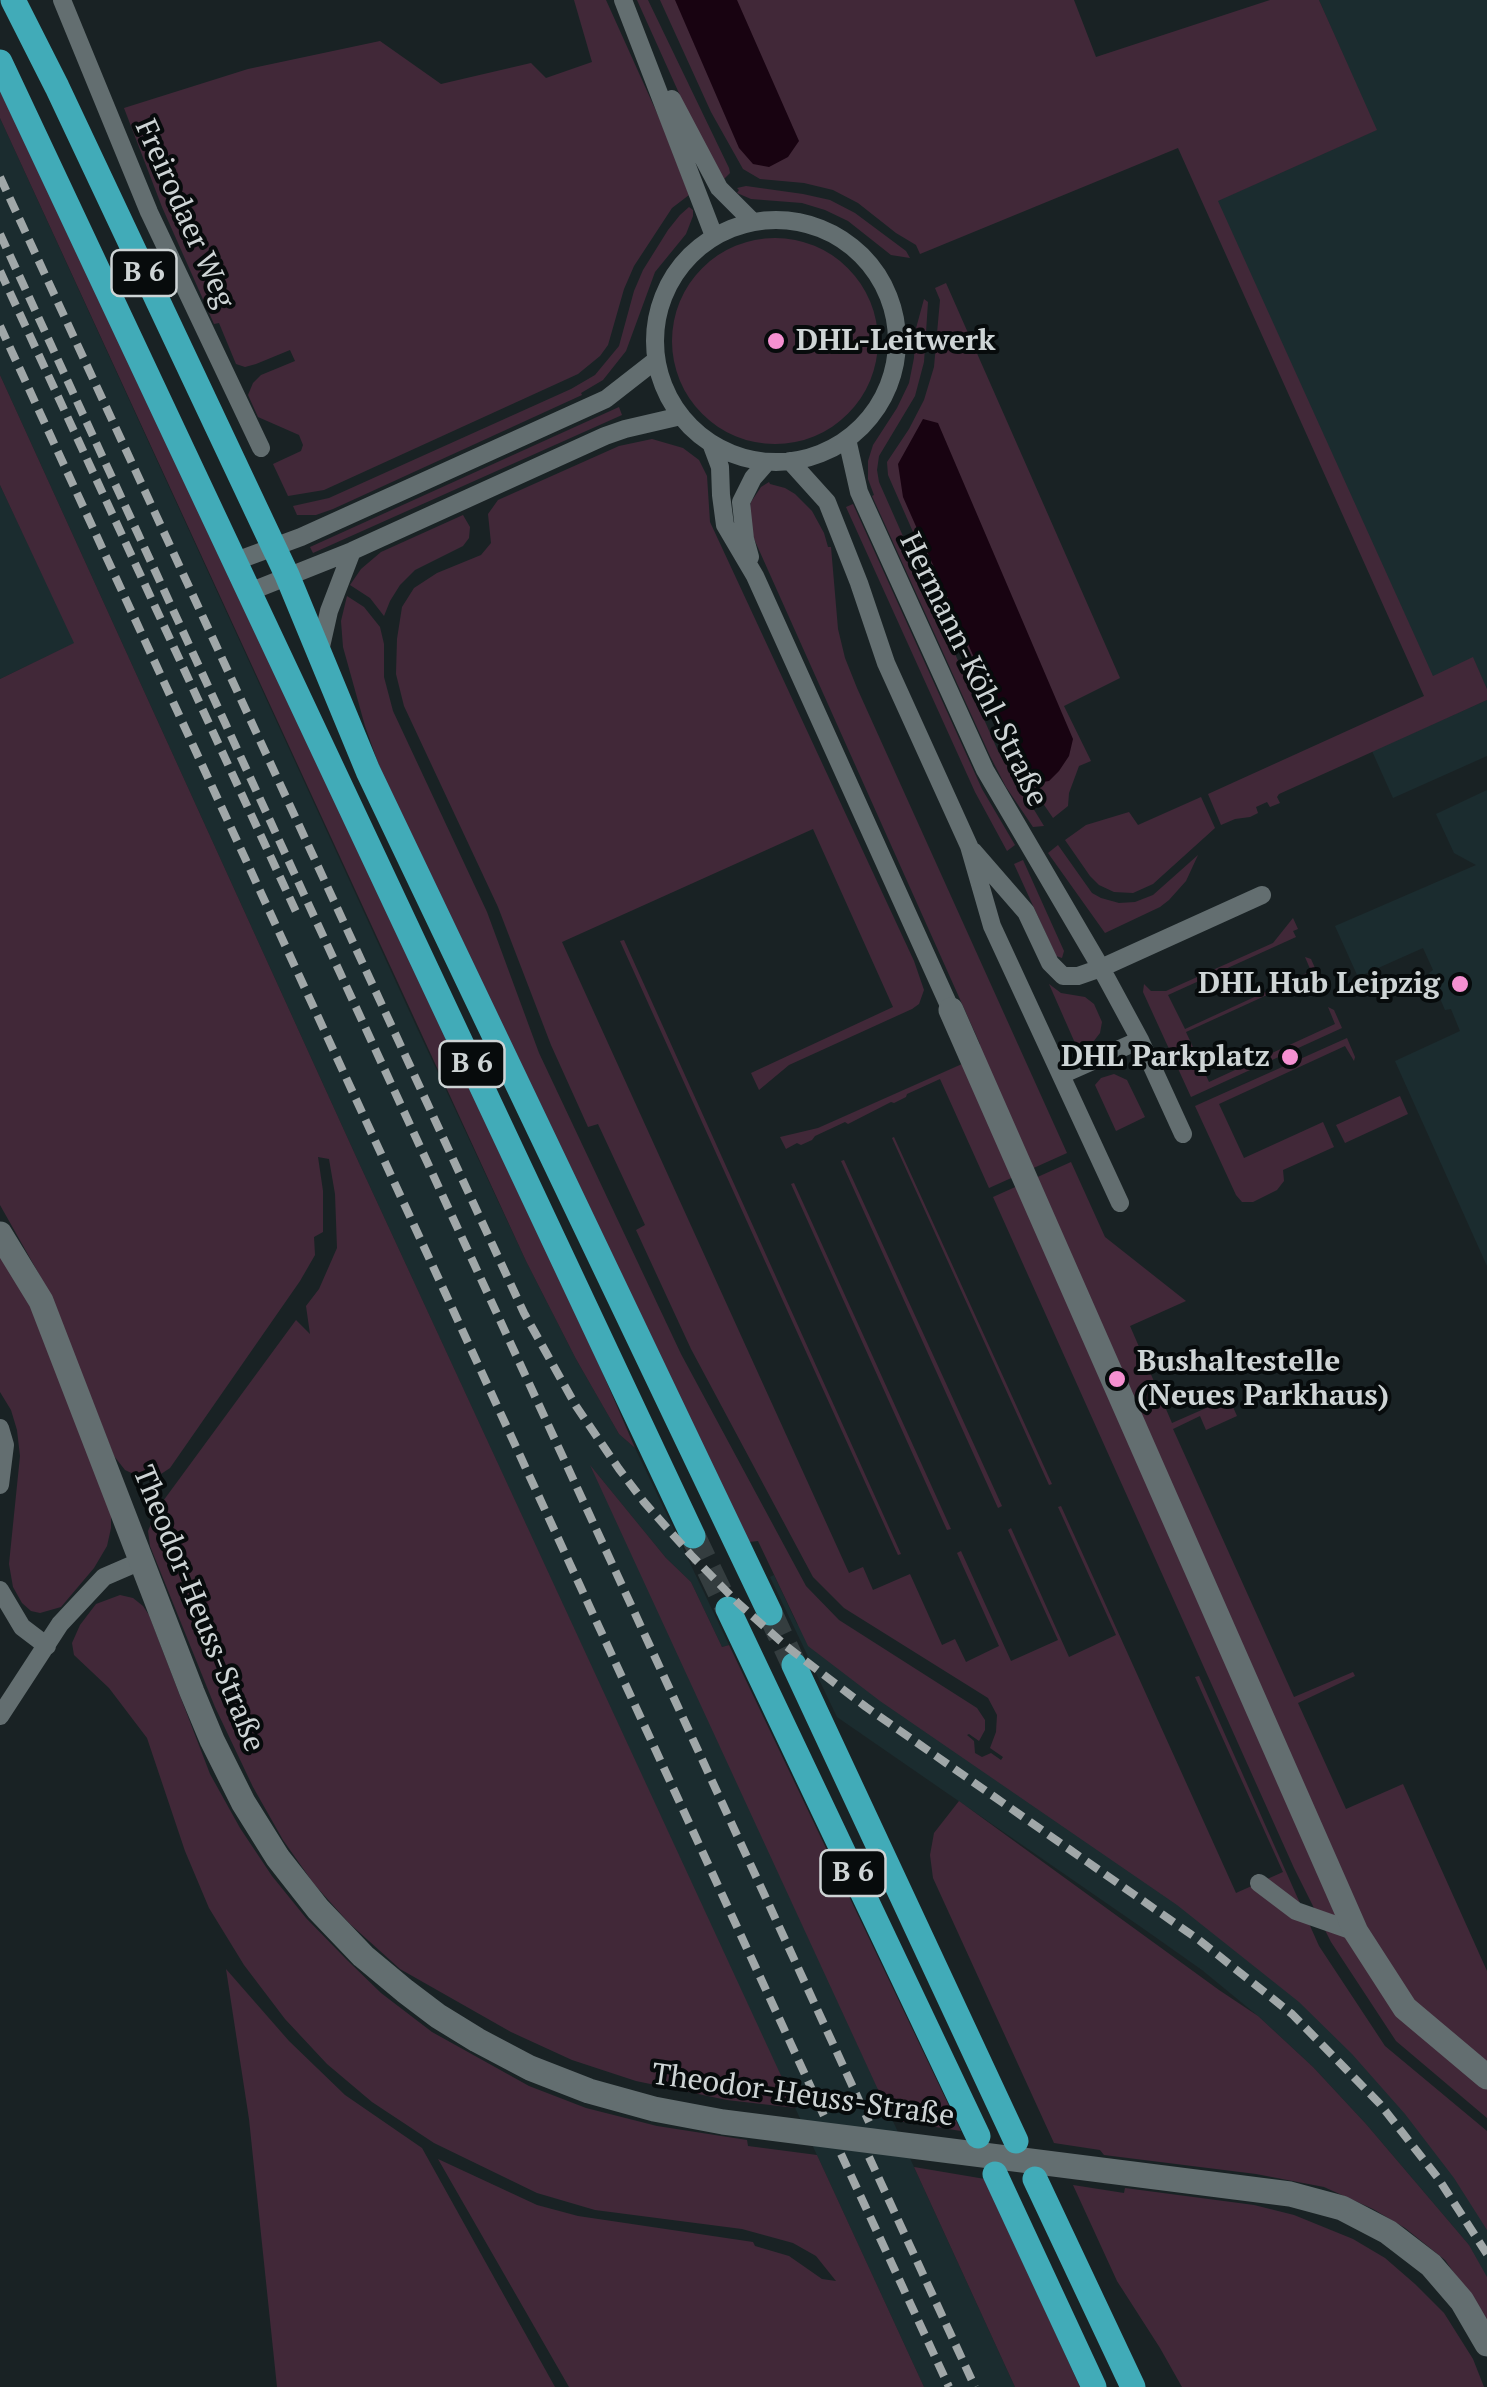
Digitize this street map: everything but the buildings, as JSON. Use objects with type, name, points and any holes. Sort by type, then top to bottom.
[{"type":"main road","name":"B 6","points":[[13,0],[274,546],[368,771],[770,1613]]},
{"type":"main road","name":"B 6","points":[[0,62],[693,1536]]},
{"type":"main road","name":"B 6","points":[[728,1609],[978,2136]]},
{"type":"main road","name":"B 6","points":[[794,1665],[1016,2141]]},
{"type":"main road","points":[[996,2174],[1094,2387]]},
{"type":"main road","points":[[1034,2178],[1133,2387]]},
{"type":"street","name":"Freirodaer Weg","points":[[62,0],[149,212],[261,448]]},
{"type":"street","points":[[623,0],[714,236]]},
{"type":"street","points":[[633,23],[719,188],[752,221]]},
{"type":"street","points":[[792,220],[831,233],[864,257],[876,273],[893,311],[896,352],[886,392],[876,409],[847,439],[810,457],[767,462],[748,459],[711,443],[680,416],[661,380],[656,360],[656,319],[666,290],[682,263],[714,236],[752,221],[792,220]]},
{"type":"street","points":[[236,561],[301,537],[606,399],[656,360]]},
{"type":"street","points":[[250,592],[352,552],[605,436],[680,416]]},
{"type":"street","name":"Hermann-Köhl-Straße","points":[[847,439],[859,492],[985,770],[1101,968],[1184,1134]]},
{"type":"street","points":[[711,443],[720,467],[725,525],[755,576],[950,1010],[1356,1932],[1404,2008],[1487,2077]]},
{"type":"street","name":"Hermann-Köhl-Straße","points":[[790,461],[827,502],[886,663],[969,846],[992,926],[1120,1203]]},
{"type":"street","points":[[755,576],[741,502],[753,478],[767,462]]},
{"type":"street","points":[[320,651],[329,611],[352,552]]},
{"type":"street","name":"Hermann-Köhl-Straße","points":[[969,846],[1026,912],[1050,963],[1063,976],[1078,976],[1101,968],[1262,896]]},
{"type":"street","points":[[1061,1076],[1140,1040]]},
{"type":"street","name":"Theodor-Heuss-Straße","points":[[0,1234],[41,1301],[212,1740],[243,1802],[318,1909],[363,1956],[438,2016],[530,2068],[588,2091],[654,2109],[1290,2194],[1342,2208],[1388,2232],[1431,2265],[1462,2302],[1487,2344]]},
{"type":"street","points":[[0,1428],[6,1445],[0,1484]]},
{"type":"street","points":[[0,1716],[60,1624],[104,1578],[142,1560]]},
{"type":"street","points":[[0,1590],[22,1627],[47,1646]]},
{"type":"street","points":[[1259,1883],[1296,1911],[1356,1932]]},
{"type":"shaded area","points":[[574,0],[606,0],[689,195],[672,208],[634,266],[608,345],[578,374],[324,490],[288,496],[273,464],[301,451],[303,445],[299,435],[258,417],[248,395],[261,375],[295,361],[290,350],[245,367],[236,364],[162,207],[124,108],[248,69],[380,41],[441,84],[531,63],[546,78],[592,62]]},
{"type":"shaded area","points":[[637,0],[648,0],[729,168],[724,179],[692,122]]},
{"type":"shaded area","points":[[660,0],[1074,0],[1096,57],[1270,0],[1319,0],[1377,130],[1218,201],[1433,676],[1473,657],[1487,689],[1487,700],[1279,794],[1280,803],[1270,807],[1267,802],[1256,807],[1258,813],[1250,817],[1221,825],[1208,794],[1424,696],[1178,148],[920,254],[916,245],[833,190],[760,179],[743,169],[711,112]]},
{"type":"shaded area","points":[[675,0],[737,0],[799,141],[788,157],[769,167],[753,164],[739,148]]},
{"type":"shaded area","points":[[1319,0],[1487,0],[1487,689],[1473,658],[1433,677],[1217,201],[1376,130]]},
{"type":"shaded area","points":[[0,90],[575,1309],[635,1448],[619,1434],[526,1261],[0,118]]},
{"type":"shaded area","points":[[0,118],[526,1261],[619,1434],[635,1448],[729,1645],[722,1647],[691,1582],[666,1558],[594,1470],[1015,2387],[924,2387],[0,375]]},
{"type":"shaded area","points":[[746,186],[830,200],[855,213],[910,258],[891,255],[848,221],[825,210],[802,203],[751,199],[737,193],[737,188]]},
{"type":"shaded area","points":[[689,207],[693,216],[686,234],[655,272],[626,351],[603,380],[582,395],[333,509],[316,515],[297,515],[293,506],[329,498],[595,375],[619,346],[643,270],[668,230]]},
{"type":"shaded area","points":[[775,238],[814,246],[848,268],[870,302],[878,341],[870,380],[848,414],[814,436],[775,444],[736,436],[702,414],[680,380],[672,341],[680,302],[702,268],[736,246]]},
{"type":"shaded area","points":[[946,283],[1120,678],[1064,706],[1091,761],[1079,766],[1068,806],[1053,818],[1007,746],[888,475],[887,462],[924,400],[934,367],[940,300],[935,288]]},
{"type":"shaded area","points":[[924,299],[928,302],[924,362],[915,396],[879,456],[879,482],[998,751],[1044,826],[1033,827],[990,756],[872,496],[868,479],[873,445],[909,383],[915,332]]},
{"type":"shaded area","points":[[0,375],[796,2108],[727,2100],[636,2081],[572,2060],[511,2032],[400,1969],[349,1923],[314,1884],[253,1787],[215,1707],[150,1546],[148,1531],[158,1508],[296,1320],[310,1334],[306,1306],[319,1289],[337,1248],[335,1194],[329,1159],[318,1157],[323,1232],[314,1237],[315,1255],[300,1281],[170,1468],[155,1478],[125,1470],[114,1456],[39,1274],[0,1205],[0,679],[74,643],[0,485]]},
{"type":"shaded area","points":[[619,407],[622,415],[313,553],[310,547]]},
{"type":"shaded area","points":[[923,419],[938,423],[1073,739],[1069,756],[1049,781],[1036,783],[999,714],[903,497],[898,464]]},
{"type":"shaded area","points":[[652,439],[683,448],[699,460],[707,476],[710,522],[924,990],[919,1004],[912,1009],[789,1065],[759,1090],[751,1073],[893,1007],[813,829],[562,942],[849,1573],[863,1567],[873,1590],[910,1574],[942,1645],[955,1639],[966,1662],[999,1646],[957,1553],[961,1551],[1011,1661],[1058,1640],[1008,1530],[1011,1528],[1069,1657],[1116,1635],[1058,1507],[1061,1506],[1236,1893],[1283,1872],[1195,1677],[1199,1676],[1319,1946],[1385,2046],[1487,2131],[1487,2230],[1454,2178],[1405,2114],[1299,2002],[1177,1905],[880,1701],[808,1646],[758,1541],[749,1542],[383,777],[343,647],[341,621],[347,596],[364,607],[380,627],[384,677],[393,711],[487,912],[539,1053],[681,1354],[806,1586],[839,1620],[977,1708],[985,1720],[985,1730],[979,1741],[967,1735],[974,1741],[975,1753],[982,1757],[991,1753],[1001,1760],[1003,1757],[990,1748],[997,1715],[988,1698],[844,1608],[813,1577],[691,1349],[636,1230],[645,1225],[598,1124],[588,1127],[551,1045],[498,907],[404,706],[396,674],[397,639],[402,607],[414,588],[437,573],[481,555],[491,543],[488,514],[498,500],[619,446]]},
{"type":"shaded area","points":[[769,482],[795,494],[812,511],[831,547],[838,629],[845,658],[1067,1153],[989,1188],[940,1079],[801,1145],[786,1149],[780,1137],[818,1128],[971,1060],[980,1044],[755,541],[751,502]]},
{"type":"shaded area","points":[[0,485],[75,643],[0,679]]},
{"type":"shaded area","points":[[853,504],[982,789],[1015,845],[1007,851],[975,792],[846,507]]},
{"type":"shaded area","points":[[463,515],[470,527],[463,546],[415,570],[400,585],[384,616],[370,598],[350,585],[381,552]]},
{"type":"shaded area","points":[[1487,700],[1487,756],[1393,798],[1372,751]]},
{"type":"shaded area","name":"DHL Hub Leipzig","points":[[1487,790],[1487,1266],[1395,1061],[1460,1031],[1451,1009],[1445,1010],[1423,948],[1358,977],[1335,926],[1476,865],[1454,853],[1436,814]]},
{"type":"shaded area","points":[[1201,797],[1215,828],[1153,884],[1133,893],[1114,892],[1099,885],[1065,840],[1086,825],[1129,812],[1138,825]]},
{"type":"shaded area","points":[[1058,845],[1092,893],[1119,903],[1153,895],[1198,855],[1186,881],[1169,900],[1105,933],[1048,853]]},
{"type":"shaded area","points":[[1023,860],[1064,951],[1062,958],[1056,956],[1014,864]]},
{"type":"shaded area","points":[[1293,918],[1298,929],[1293,931],[1296,937],[1168,995],[1185,1029],[1311,971],[1305,957],[1311,959],[1320,987],[1313,974],[1186,1032],[1209,1082],[1335,1024],[1328,1007],[1334,1010],[1342,1028],[1191,1097],[1143,992],[1144,984],[1151,991],[1166,991],[1273,943]]},
{"type":"shaded area","points":[[624,940],[901,1554],[898,1555],[620,941]]},
{"type":"shaded area","points":[[1049,984],[1061,993],[1085,997],[1094,1004],[1102,1022],[1093,1042],[1083,1047],[1075,1043]]},
{"type":"shaded area","points":[[1347,1038],[1354,1061],[1345,1046],[1219,1104],[1244,1158],[1323,1122],[1334,1147],[1283,1170],[1284,1181],[1277,1190],[1253,1202],[1242,1202],[1195,1106]]},
{"type":"shaded area","points":[[1114,1074],[1127,1080],[1145,1117],[1116,1131],[1095,1085],[1101,1078]]},
{"type":"shaded area","points":[[1400,1096],[1408,1114],[1345,1143],[1336,1125]]},
{"type":"shaded area","points":[[894,1137],[1052,1484],[1049,1485]]},
{"type":"shaded area","points":[[844,1160],[1002,1506],[998,1508],[841,1161]]},
{"type":"shaded area","points":[[1071,1162],[1105,1237],[1186,1301],[1130,1326],[1172,1423],[1229,1398],[1237,1416],[1206,1430],[1200,1416],[1173,1429],[1294,1697],[1353,1672],[1355,1676],[1298,1703],[1346,1809],[1403,1784],[1487,1971],[1487,2118],[1396,2041],[1331,1942],[1294,1868],[993,1197]]},
{"type":"shaded area","points":[[794,1183],[951,1529],[947,1530],[791,1184]]},
{"type":"shaded area","points":[[0,1249],[37,1319],[111,1509],[107,1546],[94,1568],[61,1607],[40,1613],[22,1603],[13,1587],[9,1564],[20,1456],[11,1410],[0,1392]]},
{"type":"shaded area","points":[[590,1465],[666,1558],[691,1582],[722,1647],[729,1645],[961,2131],[892,2120]]},
{"type":"shaded area","points":[[774,1575],[797,1624],[837,1656],[1292,1985],[1487,2189],[1487,2280],[1469,2245],[1366,2124],[1258,2016],[1202,1970],[837,1717],[770,1577]]},
{"type":"shaded area","points":[[120,1595],[133,1598],[149,1615],[210,1774],[240,1828],[272,1876],[346,1959],[381,1993],[432,2032],[529,2086],[586,2108],[657,2126],[747,2140],[748,2146],[817,2155],[924,2387],[569,2387],[438,2159],[537,2205],[578,2216],[753,2242],[755,2246],[789,2256],[822,2279],[836,2281],[816,2256],[793,2243],[742,2229],[595,2210],[537,2193],[434,2143],[372,2102],[327,2064],[285,2019],[244,1965],[209,1908],[185,1851],[147,1738],[109,1688],[74,1655],[72,1643],[96,1604]]},
{"type":"shaded area","points":[[959,1801],[1258,2016],[1313,2067],[1469,2245],[1487,2277],[1487,2320],[1445,2260],[1405,2228],[1324,2187],[1256,2174],[1104,2155],[1100,2150],[1054,2143],[933,1878],[930,1855],[934,1833]]},
{"type":"shaded area","points":[[226,1969],[289,2041],[345,2095],[422,2148],[555,2387],[277,2387],[249,2119]]},
{"type":"shaded area","points":[[914,2167],[985,2179],[1080,2387],[1015,2387]]},
{"type":"shaded area","points":[[1073,2185],[1254,2205],[1294,2215],[1353,2239],[1385,2258],[1444,2313],[1473,2359],[1484,2387],[1182,2387],[1117,2281]]},
{"type":"tunnel","points":[[693,1536],[728,1609]]},
{"type":"tunnel","points":[[770,1613],[794,1665]]},
{"type":"railway","points":[[0,177],[524,1313],[576,1406],[619,1469],[691,1555],[786,1646],[866,1707],[1199,1940],[1292,2014],[1380,2104],[1438,2178],[1487,2254]]},
{"type":"railway","points":[[0,234],[869,2122]]},
{"type":"railway","points":[[0,271],[298,916]]},
{"type":"railway","points":[[0,326],[825,2118]]},
{"type":"railway","points":[[841,2154],[949,2387]]},
{"type":"railway","points":[[869,2157],[975,2387]]},
{"type":"place","name":"DHL-Leitwerk","points":[[776,341]]},
{"type":"place","name":"DHL Hub Leipzig","points":[[1460,984]]},
{"type":"place","name":"DHL Parkplatz","points":[[1290,1057]]},
{"type":"place","name":"Bushaltestelle (Neues Parkhaus)","points":[[1117,1379]]}]
